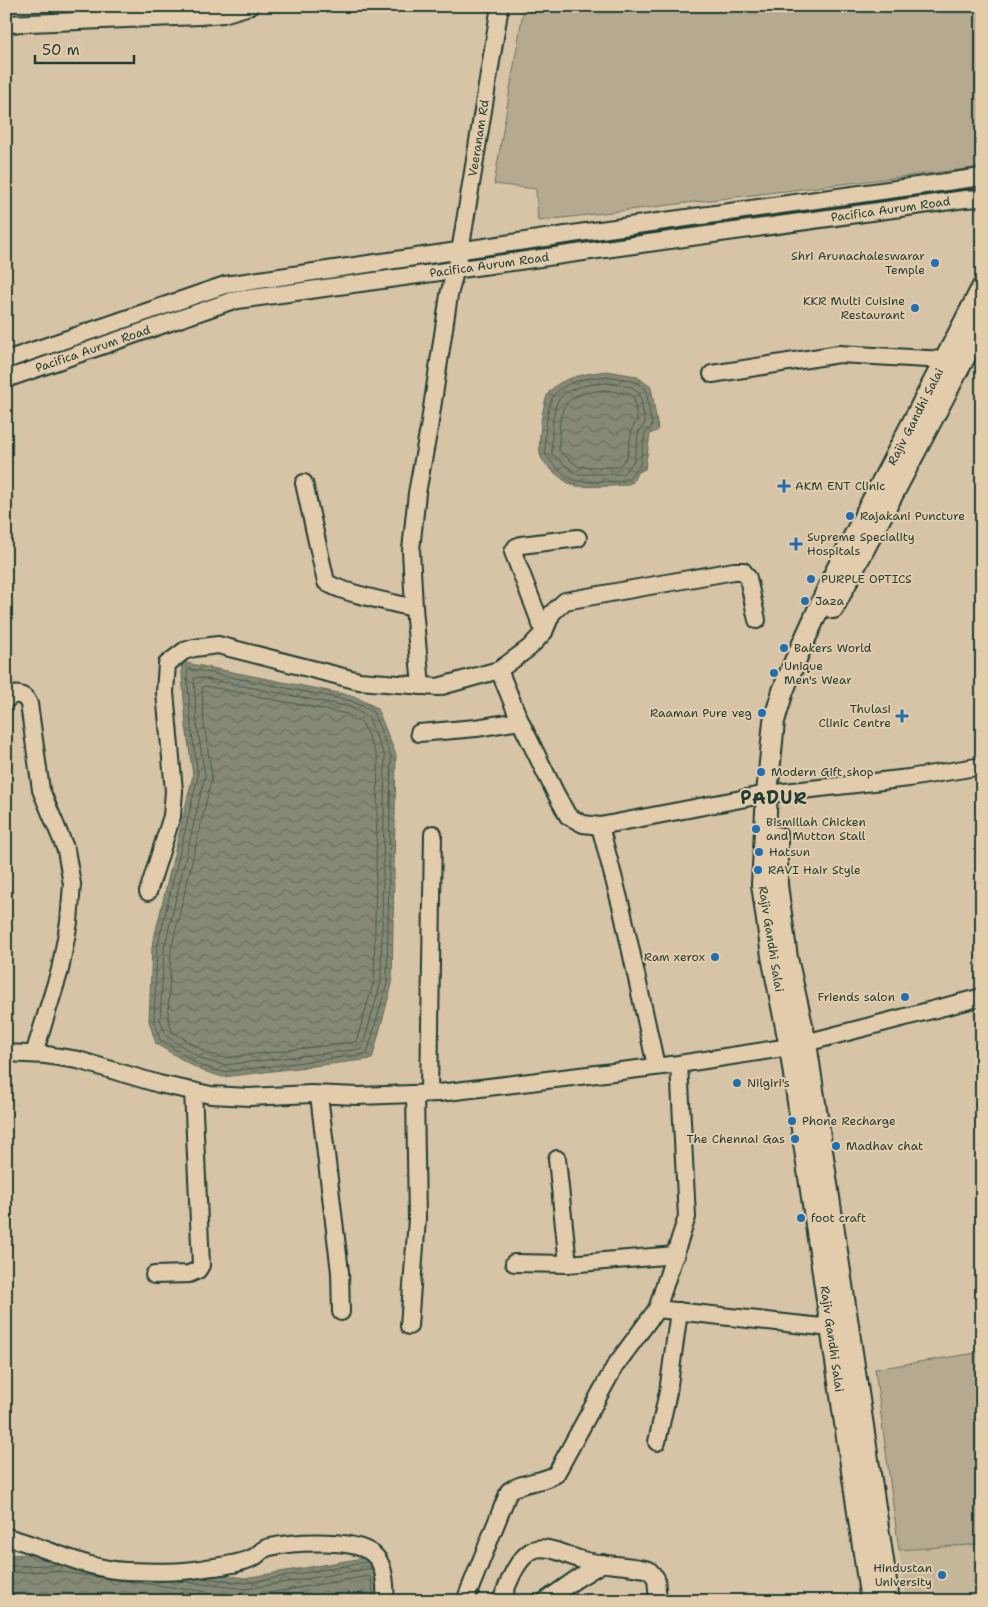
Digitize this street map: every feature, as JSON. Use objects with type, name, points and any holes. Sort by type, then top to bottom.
[{"type":"main road","name":"Rajiv Gandhi Salai","points":[[871,1601],[831,1328],[777,885],[772,794],[774,721],[795,661],[834,577],[982,288]]},
{"type":"main road","name":"Rajiv Gandhi Salai","points":[[772,794],[792,706],[825,623],[982,324]]},
{"type":"main road","name":"Rajiv Gandhi Salai","points":[[798,1045],[889,1601]]},
{"type":"street","points":[[6,24],[207,16],[223,14],[250,6]]},
{"type":"street","name":"Veeranam Rd","points":[[421,686],[411,550],[417,493],[429,428],[448,295],[460,252],[500,6]]},
{"type":"street","name":"Pacifica Aurum Road","points":[[6,360],[224,286],[586,232],[982,177]]},
{"type":"street","name":"Pacifica Aurum Road","points":[[6,379],[231,301],[965,198],[982,198]]},
{"type":"street","points":[[712,374],[839,354],[945,360]]},
{"type":"street","points":[[304,483],[326,582],[330,585],[414,608]]},
{"type":"street","points":[[544,632],[513,552],[516,547],[521,545],[578,538]]},
{"type":"street","points":[[148,892],[172,816],[174,791],[165,692],[167,664],[184,651],[218,645],[359,681],[438,687],[499,670],[529,648],[544,632],[552,613],[565,601],[573,598],[734,571],[742,571],[748,578],[757,620]]},
{"type":"street","points":[[499,670],[520,721],[554,792],[568,816],[582,824],[600,826],[772,794],[909,778],[982,766]]},
{"type":"street","points":[[6,700],[15,694],[22,695],[29,704],[42,790],[66,850],[72,884],[69,922],[60,970],[34,1054]]},
{"type":"street","points":[[419,733],[476,728],[520,721]]},
{"type":"street","points":[[600,826],[622,910],[656,1066]]},
{"type":"street","points":[[409,1326],[417,1219],[433,834]]},
{"type":"street","points":[[6,1053],[34,1054],[78,1060],[159,1084],[211,1095],[250,1097],[358,1096],[422,1093],[679,1064],[798,1045],[982,997]]},
{"type":"street","points":[[465,1601],[509,1491],[514,1487],[549,1478],[556,1474],[615,1366],[657,1309],[687,1218],[679,1064]]},
{"type":"street","points":[[154,1275],[189,1274],[198,1270],[200,1265],[193,1091]]},
{"type":"street","points":[[319,1095],[340,1272],[341,1312]]},
{"type":"street","points":[[557,1159],[568,1264]]},
{"type":"street","points":[[514,1263],[568,1264],[676,1255]]},
{"type":"street","points":[[657,1309],[831,1328]]},
{"type":"street","points":[[657,1442],[668,1392],[680,1311]]},
{"type":"street","points":[[6,1537],[27,1542],[92,1566],[109,1570],[136,1571],[176,1571],[204,1568],[254,1558],[268,1547],[292,1544],[329,1542],[350,1545],[364,1548],[377,1558],[383,1575],[385,1601]]},
{"type":"street","points":[[501,1601],[516,1568],[524,1557],[532,1550],[542,1548],[582,1560],[649,1570],[656,1578],[658,1601]]},
{"type":"street","points":[[545,1601],[603,1563]]},
{"type":"shaded area","points":[[524,6],[859,6],[873,9],[880,6],[982,6],[982,167],[538,221],[536,189],[494,184]]},
{"type":"shaded area","points":[[982,1352],[982,1544],[899,1550],[875,1369]]},
{"type":"shaded area","name":"Hindustan University","points":[[982,1544],[982,1601],[906,1601],[899,1550]]},
{"type":"water","points":[[607,371],[636,376],[651,387],[658,430],[650,434],[645,469],[637,473],[633,482],[614,486],[589,487],[572,485],[555,473],[541,457],[540,435],[546,399],[553,388],[567,380]]},
{"type":"water","points":[[181,662],[354,696],[377,708],[396,755],[392,984],[372,1059],[223,1077],[200,1070],[156,1044],[149,1021],[152,947],[193,775],[186,726]]},
{"type":"water","points":[[54,1553],[245,1578],[387,1554],[392,1601],[6,1601],[6,1555]]},
{"type":"place","name":"Shri Arunachaleswarar Temple","points":[[935,263]]},
{"type":"place","name":"KKR Multi Cuisine Restaurant","points":[[915,308]]},
{"type":"place","name":"AKM ENT Clinic","points":[[784,486]]},
{"type":"place","name":"Rajakani Puncture","points":[[850,516]]},
{"type":"place","name":"Supreme Speciality Hospitals","points":[[796,544]]},
{"type":"place","name":"PURPLE OPTICS","points":[[811,579]]},
{"type":"place","name":"Jaza","points":[[805,601]]},
{"type":"place","name":"Bakers World","points":[[784,648]]},
{"type":"place","name":"Unique Men's Wear","points":[[774,673]]},
{"type":"place","name":"Raaman Pure veg","points":[[762,713]]},
{"type":"place","name":"Thulasi Clinic Centre","points":[[902,716]]},
{"type":"place","name":"Modern Gift shop","points":[[761,772]]},
{"type":"place","name":"Bismillah Chicken and Mutton Stall","points":[[756,829]]},
{"type":"place","name":"Hatsun","points":[[759,852]]},
{"type":"place","name":"RAVI Hair Style","points":[[758,870]]},
{"type":"place","name":"Ram xerox","points":[[715,957]]},
{"type":"place","name":"Friends salon","points":[[905,997]]},
{"type":"place","name":"Nilgiri's","points":[[737,1083]]},
{"type":"place","name":"Phone Recharge","points":[[792,1121]]},
{"type":"place","name":"The Chennai Gas","points":[[795,1139]]},
{"type":"place","name":"Madhav chat","points":[[836,1146]]},
{"type":"place","name":"foot craft","points":[[801,1218]]},
{"type":"place","name":"Hindustan University","points":[[942,1575]]},
{"type":"district","name":"PADUR","points":[[774,798]]}]
